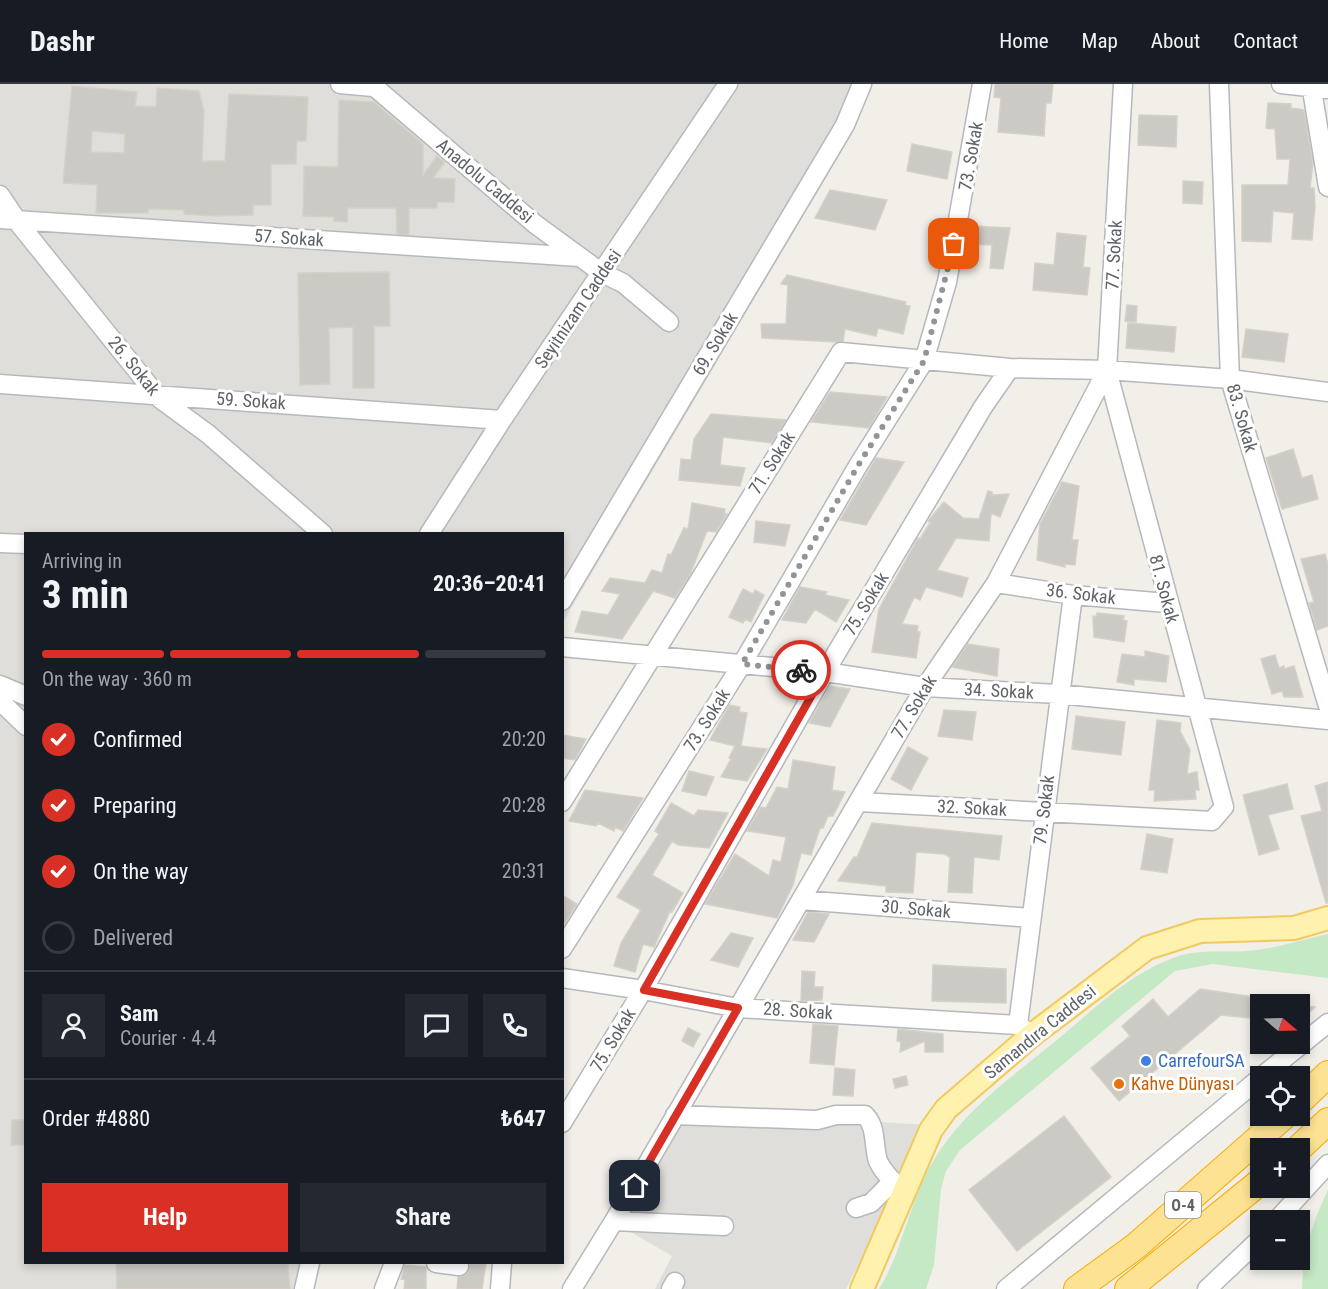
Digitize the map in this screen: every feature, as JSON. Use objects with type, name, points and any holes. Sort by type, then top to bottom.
[{"type":"highway","points":[[1310,1091],[1328,1074]]},
{"type":"highway","points":[[1310,1138],[1328,1121]]},
{"type":"highway","name":"O-4","points":[[1077,1289],[1136,1246],[1273,1126]]},
{"type":"highway","name":"O-4","points":[[1128,1289],[1250,1190]]},
{"type":"main road","name":"Samandıra Caddesi","points":[[862,1289],[898,1186],[931,1130],[946,1109],[1025,1030],[1147,948],[1200,931],[1294,928],[1328,918]]},
{"type":"street","points":[[339,84],[372,85]]},
{"type":"street","name":"Seyitnizam Caddesi","points":[[430,532],[502,420],[728,84]]},
{"type":"street","name":"69. Sokak","points":[[564,598],[845,125],[862,84]]},
{"type":"street","name":"73. Sokak","points":[[564,946],[742,664],[859,464],[924,361],[947,282],[982,84]]},
{"type":"street","name":"77. Sokak","points":[[572,1289],[615,1221],[925,687],[996,583],[1107,370],[1123,84]]},
{"type":"street","name":"83. Sokak","points":[[1219,84],[1230,379],[1328,706]]},
{"type":"street","points":[[1281,84],[1317,87],[1328,187]]},
{"type":"street","name":"Anadolu Caddesi","points":[[372,85],[535,224],[602,273],[623,283],[669,322]]},
{"type":"street","name":"26. Sokak","points":[[0,195],[8,219],[158,394],[159,398],[208,434],[321,532]]},
{"type":"street","name":"57. Sokak","points":[[8,219],[579,257]]},
{"type":"street","name":"71. Sokak","points":[[564,798],[841,352],[1010,368],[1107,370],[1230,379],[1328,392]]},
{"type":"street","name":"75. Sokak","points":[[564,1120],[644,990],[825,672],[983,407],[1010,368]]},
{"type":"street","name":"81. Sokak","points":[[1107,370],[1167,603],[1224,807]]},
{"type":"street","name":"59. Sokak","points":[[0,384],[502,420]]},
{"type":"street","points":[[0,543],[24,544]]},
{"type":"street","name":"36. Sokak","points":[[996,583],[1073,595],[1167,603]]},
{"type":"street","name":"79. Sokak","points":[[1025,1030],[1031,918],[1058,694],[1073,595]]},
{"type":"street","name":"34. Sokak","points":[[564,647],[825,672],[925,687],[1058,694],[1328,720]]},
{"type":"street","points":[[0,685],[24,695]]},
{"type":"street","points":[[0,701],[24,724]]},
{"type":"street","name":"32. Sokak","points":[[859,802],[1212,821],[1224,807]]},
{"type":"street","name":"30. Sokak","points":[[801,900],[1031,918]]},
{"type":"street","name":"28. Sokak","points":[[564,978],[644,990],[738,1008],[1025,1030]]},
{"type":"street","points":[[1276,1066],[1328,1023]]},
{"type":"street","points":[[1006,1289],[1250,1087]]},
{"type":"street","points":[[675,1115],[817,1120],[836,1115],[865,1114],[872,1122],[878,1161],[898,1186],[871,1203],[856,1208]]},
{"type":"street","points":[[1286,1210],[1328,1164]]},
{"type":"street","points":[[615,1221],[724,1227]]},
{"type":"street","points":[[1207,1289],[1250,1248]]},
{"type":"street","points":[[304,1289],[310,1264]]},
{"type":"street","points":[[384,1289],[394,1264]]},
{"type":"street","points":[[444,1264],[459,1266]]},
{"type":"street","points":[[500,1289],[502,1264]]},
{"type":"shaded area","points":[[0,84],[872,84],[852,134],[564,620],[564,532],[24,532],[24,1264],[317,1264],[312,1289],[0,1289]]},
{"type":"shaded area","points":[[689,1110],[927,1125],[846,1289],[655,1289],[672,1256],[622,1227]]},
{"type":"green space","points":[[1328,934],[1328,978],[1213,964],[1175,971],[960,1150],[946,1171],[941,1189],[934,1265],[926,1289],[879,1289],[895,1258],[925,1175],[946,1142],[990,1095],[1113,993],[1143,972],[1186,954],[1257,950]]},
{"type":"green space","points":[[1328,1190],[1328,1289],[1302,1289],[1303,1270],[1310,1270],[1310,1235]]},
{"type":"building","points":[[995,84],[1053,84],[1051,103],[1046,103],[1044,136],[998,132],[1001,98],[994,97]]},
{"type":"building","points":[[72,86],[137,92],[135,106],[156,107],[157,88],[199,91],[204,111],[202,161],[225,161],[229,94],[308,97],[306,141],[297,141],[296,164],[271,164],[271,205],[253,205],[253,215],[215,216],[184,214],[184,210],[148,209],[148,213],[96,213],[97,185],[63,183]],"holes":[[[92,131],[125,134],[124,153],[91,152]]]},
{"type":"building","points":[[339,100],[374,102],[423,144],[423,175],[437,156],[445,162],[433,178],[455,179],[454,202],[437,202],[437,208],[409,208],[409,235],[397,234],[396,208],[348,208],[347,222],[334,221],[334,217],[303,216],[304,166],[338,167]]},
{"type":"building","points":[[1268,103],[1291,104],[1291,108],[1304,110],[1313,163],[1310,188],[1314,188],[1315,206],[1312,240],[1292,239],[1294,213],[1273,211],[1271,242],[1242,241],[1242,185],[1288,185],[1290,159],[1277,159],[1275,129],[1266,128]]},
{"type":"building","points":[[1139,115],[1177,116],[1176,147],[1138,145]]},
{"type":"building","points":[[912,144],[952,152],[947,179],[907,171]]},
{"type":"building","points":[[1183,181],[1203,182],[1202,204],[1183,203]]},
{"type":"building","points":[[830,190],[887,200],[875,230],[815,218]]},
{"type":"building","points":[[972,226],[1010,228],[1003,269],[990,268],[992,245],[970,244]]},
{"type":"building","points":[[1057,233],[1086,236],[1083,267],[1090,268],[1087,295],[1033,290],[1035,263],[1054,265]]},
{"type":"building","points":[[389,272],[390,326],[374,326],[374,388],[353,388],[353,327],[329,328],[330,384],[300,385],[298,273]]},
{"type":"building","points":[[787,275],[906,302],[905,305],[910,306],[903,334],[878,328],[876,336],[845,329],[843,341],[836,342],[762,338],[761,324],[786,324],[788,285],[781,284]]},
{"type":"building","points":[[1127,305],[1137,306],[1136,322],[1125,321]]},
{"type":"building","points":[[1128,323],[1176,327],[1174,352],[1126,348]]},
{"type":"building","points":[[1246,329],[1288,334],[1284,362],[1242,357]]},
{"type":"building","points":[[830,392],[887,397],[869,428],[811,422]]},
{"type":"building","points":[[711,414],[786,420],[772,443],[723,437],[720,465],[745,468],[740,486],[679,480],[681,459],[691,460],[694,439]]},
{"type":"building","points":[[1293,449],[1302,478],[1312,475],[1318,499],[1282,509],[1266,458]]},
{"type":"building","points":[[876,458],[904,462],[866,525],[840,520]]},
{"type":"building","points":[[1062,482],[1079,486],[1072,540],[1078,540],[1075,565],[1065,564],[1065,567],[1037,560],[1040,524]]},
{"type":"building","points":[[988,491],[992,492],[992,495],[1009,494],[1000,517],[991,513],[989,541],[956,538],[937,570],[968,578],[962,597],[926,587],[920,600],[914,597],[902,624],[918,626],[917,632],[920,632],[916,658],[872,652],[879,609],[918,538],[920,539],[930,523],[928,521],[944,502],[963,518],[979,519]]},
{"type":"building","points":[[692,503],[725,509],[724,513],[727,514],[716,532],[707,531],[690,575],[675,598],[653,591],[622,639],[575,632],[582,611],[608,615],[620,594],[602,591],[610,578],[645,583],[652,570],[662,573],[668,554],[671,555],[684,528],[688,529]]},
{"type":"building","points":[[756,521],[790,525],[785,546],[754,542]]},
{"type":"building","points":[[1325,554],[1328,564],[1328,626],[1317,630],[1309,603],[1314,602],[1301,559]]},
{"type":"building","points":[[800,587],[827,592],[825,595],[849,600],[836,622],[815,609],[806,623],[782,620]]},
{"type":"building","points":[[743,589],[753,594],[755,590],[764,595],[751,622],[745,619],[743,623],[729,617]]},
{"type":"building","points":[[1097,613],[1124,616],[1123,620],[1127,621],[1124,642],[1094,637],[1093,616],[1096,617]]},
{"type":"building","points":[[968,644],[999,649],[997,676],[952,667]]},
{"type":"building","points":[[1145,651],[1169,656],[1166,682],[1134,679],[1134,685],[1117,682],[1122,654],[1145,657]]},
{"type":"building","points":[[1275,655],[1279,668],[1294,666],[1303,697],[1284,697],[1282,691],[1272,694],[1261,659]]},
{"type":"building","points":[[830,686],[850,689],[830,727],[809,723]]},
{"type":"building","points":[[729,705],[740,707],[739,712],[747,713],[741,746],[767,749],[747,781],[721,777],[735,746],[710,740]]},
{"type":"building","points":[[944,710],[976,712],[972,740],[938,736]]},
{"type":"building","points":[[1076,716],[1125,722],[1121,755],[1072,749]]},
{"type":"building","points":[[1157,720],[1181,723],[1180,731],[1190,750],[1187,774],[1197,772],[1199,790],[1195,790],[1196,799],[1154,801],[1155,790],[1149,790]]},
{"type":"building","points":[[564,735],[586,739],[575,760],[564,758]]},
{"type":"building","points":[[908,747],[928,758],[911,790],[891,779]]},
{"type":"building","points":[[793,760],[835,767],[832,790],[845,792],[833,816],[828,816],[823,828],[820,828],[811,855],[801,853],[793,885],[777,918],[705,904],[735,854],[769,876],[773,860],[781,862],[786,837],[747,831],[761,807],[766,808],[777,787],[788,789]]},
{"type":"building","points":[[689,771],[714,777],[706,796],[682,791]]},
{"type":"building","points":[[1328,782],[1328,903],[1326,903],[1301,816],[1322,811],[1315,786]]},
{"type":"building","points":[[1287,784],[1293,809],[1268,815],[1279,849],[1259,855],[1243,795]]},
{"type":"building","points":[[585,790],[643,798],[623,831],[615,827],[614,831],[598,823],[596,826],[569,821]]},
{"type":"building","points":[[671,803],[694,816],[698,810],[728,813],[709,848],[678,845],[672,841],[652,875],[683,893],[672,912],[670,911],[654,947],[643,944],[635,972],[614,966],[621,943],[641,910],[617,897],[659,834],[655,831]]},
{"type":"building","points":[[872,823],[1002,836],[999,860],[974,857],[972,893],[948,892],[950,857],[944,854],[916,852],[913,893],[886,892],[886,886],[838,881],[854,857],[857,857]]},
{"type":"building","points":[[1147,834],[1173,839],[1167,873],[1141,869]]},
{"type":"building","points":[[564,896],[577,904],[564,924]]},
{"type":"building","points":[[808,912],[829,914],[814,942],[793,940]]},
{"type":"building","points":[[731,933],[753,938],[738,967],[711,960]]},
{"type":"building","points":[[933,965],[1006,969],[1006,1003],[932,1001]]},
{"type":"building","points":[[802,971],[815,972],[814,987],[823,987],[822,1000],[801,1001]]},
{"type":"building","points":[[1200,989],[1250,996],[1250,1018],[1221,1015],[1119,1101],[1091,1068],[1130,1036],[1122,1026],[1153,999],[1168,1017]]},
{"type":"building","points":[[813,1024],[838,1026],[834,1065],[810,1063]]},
{"type":"building","points":[[688,1028],[700,1034],[693,1047],[682,1041]]},
{"type":"building","points":[[898,1029],[943,1034],[943,1052],[925,1052],[925,1041],[900,1052],[901,1042],[897,1041]]},
{"type":"building","points":[[835,1068],[855,1070],[853,1096],[833,1095]]},
{"type":"building","points":[[906,1076],[908,1085],[895,1088],[893,1079]]},
{"type":"building","points":[[1064,1116],[1111,1177],[1017,1251],[969,1190]]},
{"type":"building","points":[[12,1120],[24,1120],[24,1145],[11,1145]]},
{"type":"building","points":[[116,1264],[288,1264],[290,1289],[117,1289]]},
{"type":"building","points":[[470,1264],[486,1264],[482,1289],[457,1289],[458,1277],[468,1273]]},
{"type":"building","points":[[405,1265],[426,1267],[426,1289],[404,1289],[405,1280],[401,1279]]},
{"type":"way so far","points":[[801,670],[742,664],[859,464],[924,361],[947,282],[954,244]]},
{"type":"place","name":"CarrefourSA","points":[[1146,1061]]},
{"type":"place","name":"Kahve Dünyası","points":[[1119,1084]]},
{"type":"route","points":[[635,1186],[738,1008],[644,990],[825,672],[801,670]]}]
